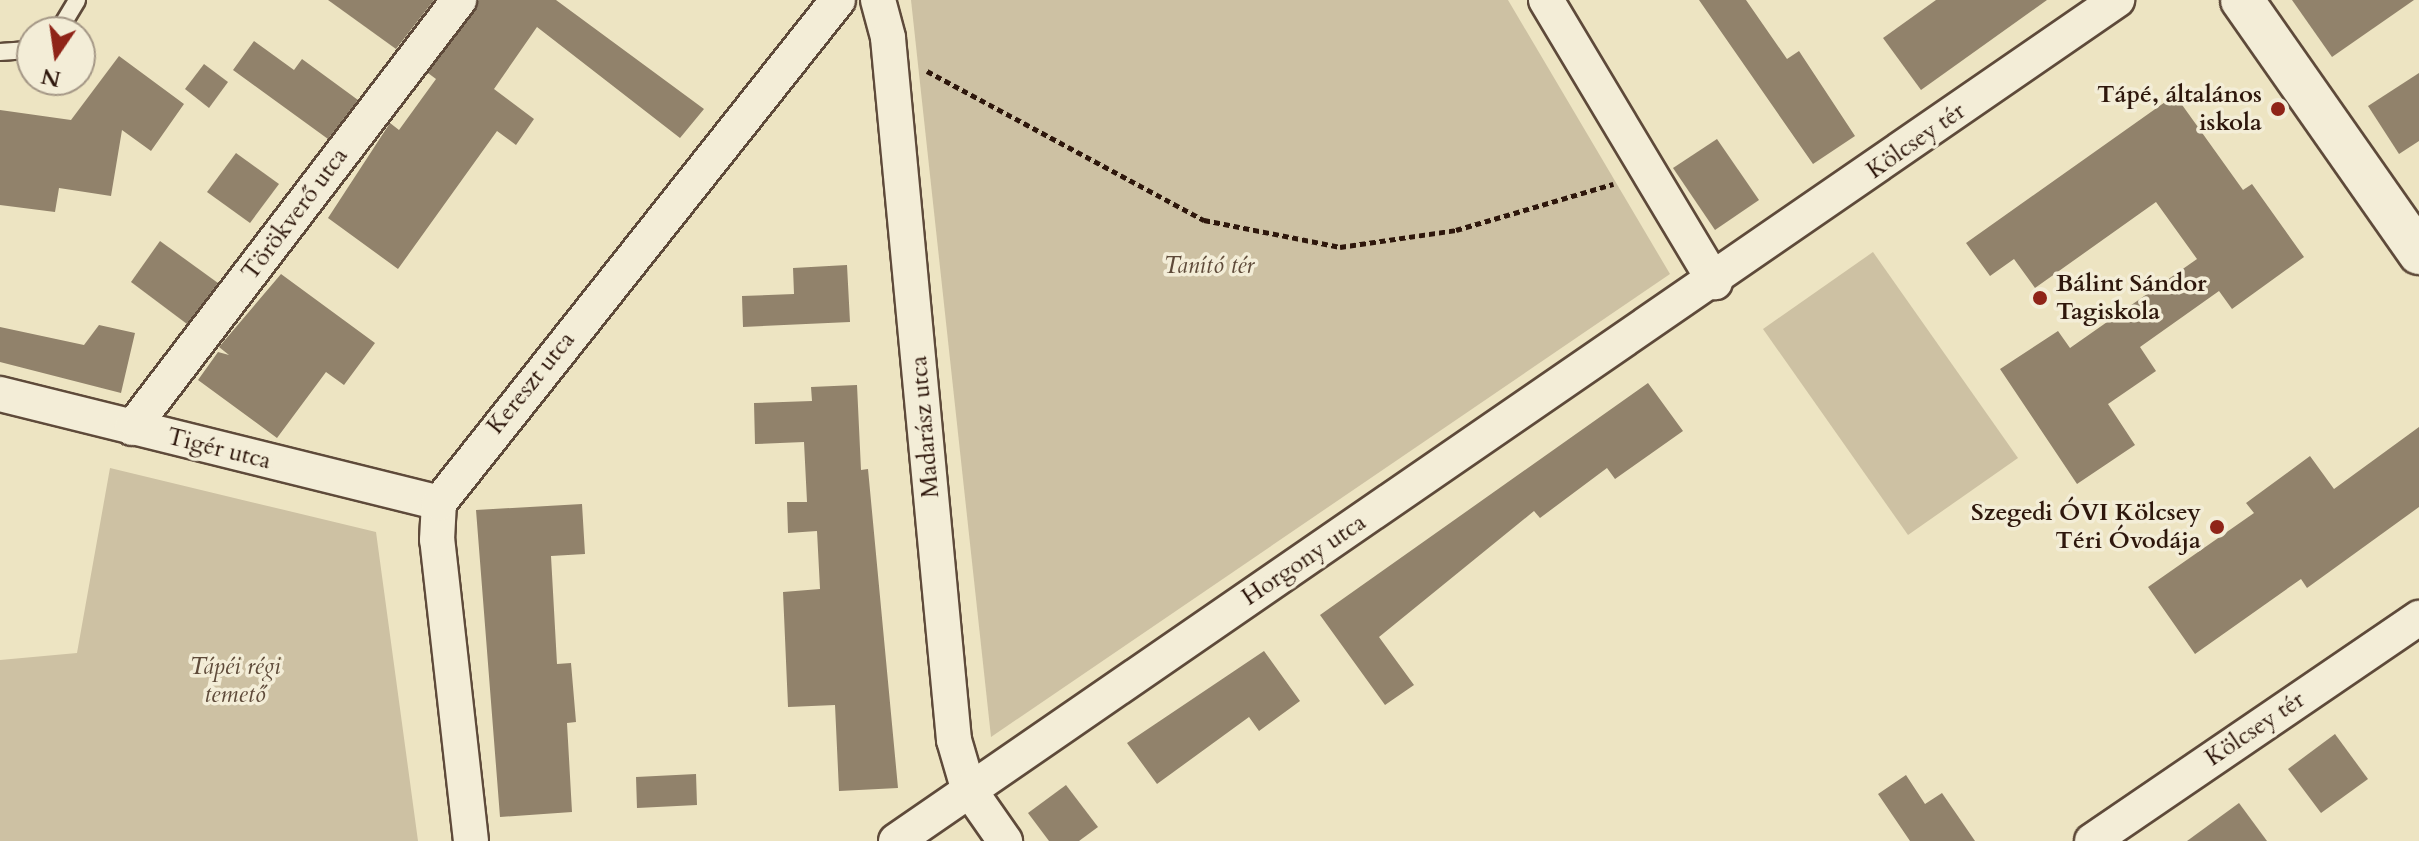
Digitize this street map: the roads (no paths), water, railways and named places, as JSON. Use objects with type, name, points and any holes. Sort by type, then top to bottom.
[{"type":"street","name":"Törökverő utca","points":[[132,428],[459,0]]},
{"type":"street","name":"Kereszt utca","points":[[439,503],[838,0]]},
{"type":"street","name":"Madarász utca","points":[[878,0],[888,38],[954,740],[968,788],[1005,841]]},
{"type":"street","points":[[1546,0],[1715,282]]},
{"type":"street","name":"Kölcsey tér","points":[[1715,282],[2117,0]]},
{"type":"street","points":[[2242,0],[2419,253]]},
{"type":"street","name":"Horgony utca","points":[[896,841],[968,788],[1715,282]]},
{"type":"street","name":"Tigér utca","points":[[0,394],[439,503]]},
{"type":"street","points":[[439,503],[437,540],[471,841]]},
{"type":"street","name":"Kölcsey tér","points":[[2092,841],[2419,618]]},
{"type":"place","name":"Tápé, általános iskola","points":[[2278,109]]},
{"type":"place","name":"Bálint Sándor Tagiskola","points":[[2040,298]]},
{"type":"place","name":"Szegedi ÓVI Kölcsey Téri Óvodája","points":[[2217,527]]},
{"type":"park label","name":"Tanító tér","points":[[1209,266]]},
{"type":"park label","name":"Tápéi régi temető","points":[[235,681]]}]
